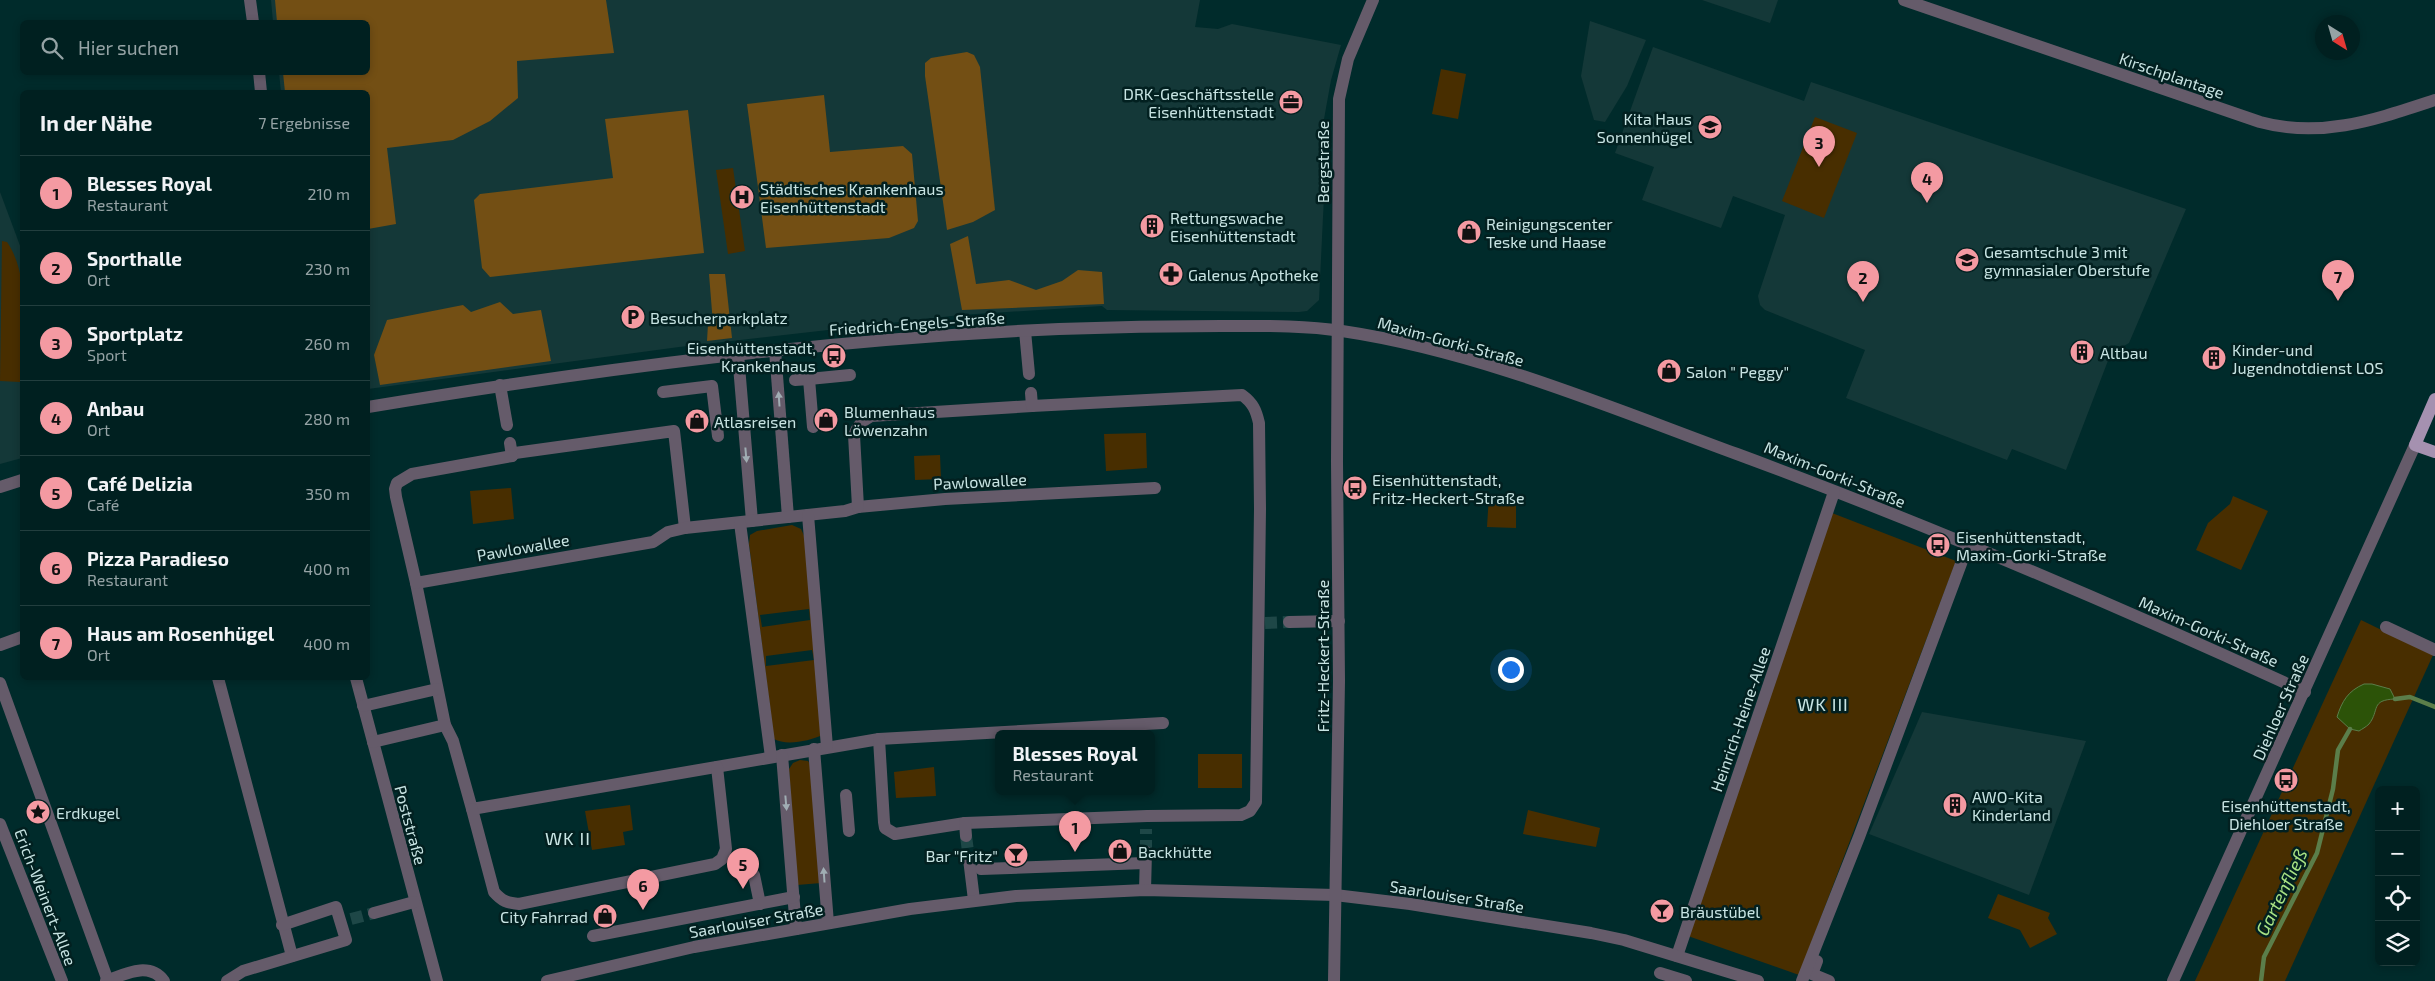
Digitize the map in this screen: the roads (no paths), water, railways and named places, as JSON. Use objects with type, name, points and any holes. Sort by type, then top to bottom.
[{"type":"main road","points":[[2435,399],[2414,445],[2435,452]]},
{"type":"street","points":[[250,0],[253,20]]},
{"type":"street","name":"Bergstraße","points":[[1338,330],[1339,100],[1348,59],[1373,0]]},
{"type":"street","name":"Kirschplantage","points":[[1904,0],[2260,122],[2284,128],[2335,128],[2383,117],[2435,100]]},
{"type":"street","points":[[259,75],[261,90]]},
{"type":"street","name":"Friedrich-Engels-Straße","points":[[370,407],[500,385],[738,354],[948,335],[1170,325],[1300,327],[1338,330]]},
{"type":"street","name":"Maxim-Gorki-Straße","points":[[1338,330],[1430,349],[1528,379],[1694,437],[2052,578],[2305,692]]},
{"type":"street","name":"Fritz-Heckert-Straße","points":[[1334,981],[1338,621],[1338,330]]},
{"type":"street","points":[[1025,331],[1029,374]]},
{"type":"street","points":[[775,350],[788,517]]},
{"type":"street","points":[[738,354],[746,522],[794,897],[796,929]]},
{"type":"street","points":[[795,380],[850,375]]},
{"type":"street","points":[[808,379],[813,427]]},
{"type":"street","points":[[500,385],[507,425]]},
{"type":"street","points":[[663,392],[712,386],[718,436]]},
{"type":"street","points":[[1031,393],[1032,406]]},
{"type":"street","points":[[858,507],[854,435],[856,428],[865,419],[880,416],[1032,406],[1242,396],[1251,402],[1259,423],[1261,623],[1257,709],[1257,791],[1256,802],[1250,812],[1233,816],[1147,822],[902,834],[889,832],[884,822],[879,739]]},
{"type":"street","points":[[685,528],[674,431],[515,453],[511,450],[412,474],[397,482],[395,489],[445,725],[453,741],[494,892],[501,900],[508,904],[519,904],[716,864],[722,860],[726,849],[717,767]]},
{"type":"street","name":"Diehloer Straße","points":[[2173,981],[2305,692],[2414,445]]},
{"type":"street","points":[[0,487],[20,481]]},
{"type":"street","name":"Pawlowallee","points":[[416,583],[653,542],[668,532],[685,528],[845,511],[858,507],[945,499],[1155,488]]},
{"type":"street","name":"Heinrich-Heine-Allee","points":[[1677,956],[1834,492]]},
{"type":"street","points":[[808,515],[827,747]]},
{"type":"street","points":[[1802,981],[1859,837],[1968,545]]},
{"type":"street","points":[[1289,622],[1338,621]]},
{"type":"street","points":[[2386,627],[2435,650]]},
{"type":"street","points":[[0,645],[20,638]]},
{"type":"street","points":[[219,680],[282,925],[292,956]]},
{"type":"street","name":"Poststraße","points":[[357,680],[414,902],[437,981]]},
{"type":"street","name":"Erich-Weinert-Allee","points":[[0,683],[107,981]]},
{"type":"street","points":[[364,706],[437,689]]},
{"type":"street","points":[[1039,730],[1164,723]]},
{"type":"street","points":[[373,742],[445,725]]},
{"type":"street","points":[[472,809],[879,739],[995,732]]},
{"type":"street","points":[[814,749],[828,924]]},
{"type":"street","points":[[846,795],[849,830]]},
{"type":"street","name":"Erich-Weinert-Allee","points":[[0,824],[62,981]]},
{"type":"street","points":[[981,868],[1146,857],[1145,890]]},
{"type":"street","points":[[969,859],[974,900]]},
{"type":"street","name":"Saarlouiser Straße","points":[[754,875],[760,904]]},
{"type":"street","name":"Saarlouiser Straße","points":[[547,981],[638,959],[796,929],[974,900],[1058,893],[1145,890],[1335,895],[1410,904],[1591,933],[1677,956],[1758,981]]},
{"type":"street","name":"Saarlouiser Straße","points":[[593,936],[794,897]]},
{"type":"street","points":[[374,913],[414,902]]},
{"type":"street","points":[[227,981],[243,970],[346,940],[346,921],[336,907],[282,925]]},
{"type":"street","points":[[1817,942],[1824,944],[1812,974],[1830,981]]},
{"type":"street","points":[[107,981],[143,969],[158,973],[164,981]]},
{"type":"street","points":[[1660,973],[1686,981]]},
{"type":"waterway","name":"Gartenfließ","points":[[2395,699],[2410,697],[2435,707]]},
{"type":"waterway","name":"Gartenfließ","points":[[2261,981],[2264,957],[2317,853],[2333,789],[2338,750],[2350,729]]},
{"type":"tunnel","points":[[1265,623],[1289,622]]},
{"type":"tunnel","points":[[1146,829],[1146,852]]},
{"type":"tunnel","points":[[966,836],[969,859]]},
{"type":"tunnel","points":[[351,919],[374,913]]},
{"type":"place","name":"DRK-Geschäftsstelle Eisenhüttenstadt","points":[[1291,102]]},
{"type":"place","name":"Kita Haus Sonnenhügel","points":[[1710,127]]},
{"type":"place","name":"Sportplatz","points":[[1819,167]]},
{"type":"place","name":"Städtisches Krankenhaus Eisenhüttenstadt","points":[[742,197]]},
{"type":"place","name":"Anbau","points":[[1927,203]]},
{"type":"place","name":"Rettungswache Eisenhüttenstadt","points":[[1152,226]]},
{"type":"place","name":"Reinigungscenter Teske und Haase","points":[[1469,232]]},
{"type":"place","name":"Gesamtschule 3 mit gymnasialer Oberstufe","points":[[1967,260]]},
{"type":"place","name":"Galenus Apotheke","points":[[1171,274]]},
{"type":"place","name":"Haus am Rosenhügel","points":[[2338,301]]},
{"type":"place","name":"Sporthalle","points":[[1863,302]]},
{"type":"place","name":"Besucherparkplatz","points":[[633,317]]},
{"type":"place","name":"Altbau","points":[[2082,352]]},
{"type":"place","name":"Eisenhüttenstadt, Krankenhaus","points":[[834,356]]},
{"type":"place","name":"Kinder-und Jugendnotdienst LOS","points":[[2214,358]]},
{"type":"place","name":"Salon \" Peggy\"","points":[[1669,371]]},
{"type":"place","name":"Blumenhaus Löwenzahn","points":[[826,420]]},
{"type":"place","name":"Atlasreisen","points":[[697,421]]},
{"type":"place","name":"Eisenhüttenstadt, Fritz-Heckert-Straße","points":[[1355,488]]},
{"type":"place","name":"Eisenhüttenstadt, Maxim-Gorki-Straße","points":[[1938,545]]},
{"type":"place","name":"Eisenhüttenstadt, Diehloer Straße","points":[[2286,780]]},
{"type":"place","name":"AWO-Kita Kinderland","points":[[1955,805]]},
{"type":"place","name":"Erdkugel","points":[[38,812]]},
{"type":"place","name":"Backhütte","points":[[1120,851]]},
{"type":"place","name":"Blesses Royal","points":[[1075,852]]},
{"type":"place","name":"Bar \"Fritz\"","points":[[1016,855]]},
{"type":"place","name":"Café Delizia","points":[[743,889]]},
{"type":"place","name":"Pizza Paradieso","points":[[643,910]]},
{"type":"place","name":"Bräustübel","points":[[1662,911]]},
{"type":"place","name":"City Fahrrad","points":[[605,916]]},
{"type":"district","name":"WK III","points":[[1823,704]]},
{"type":"district","name":"WK II","points":[[568,838]]}]
